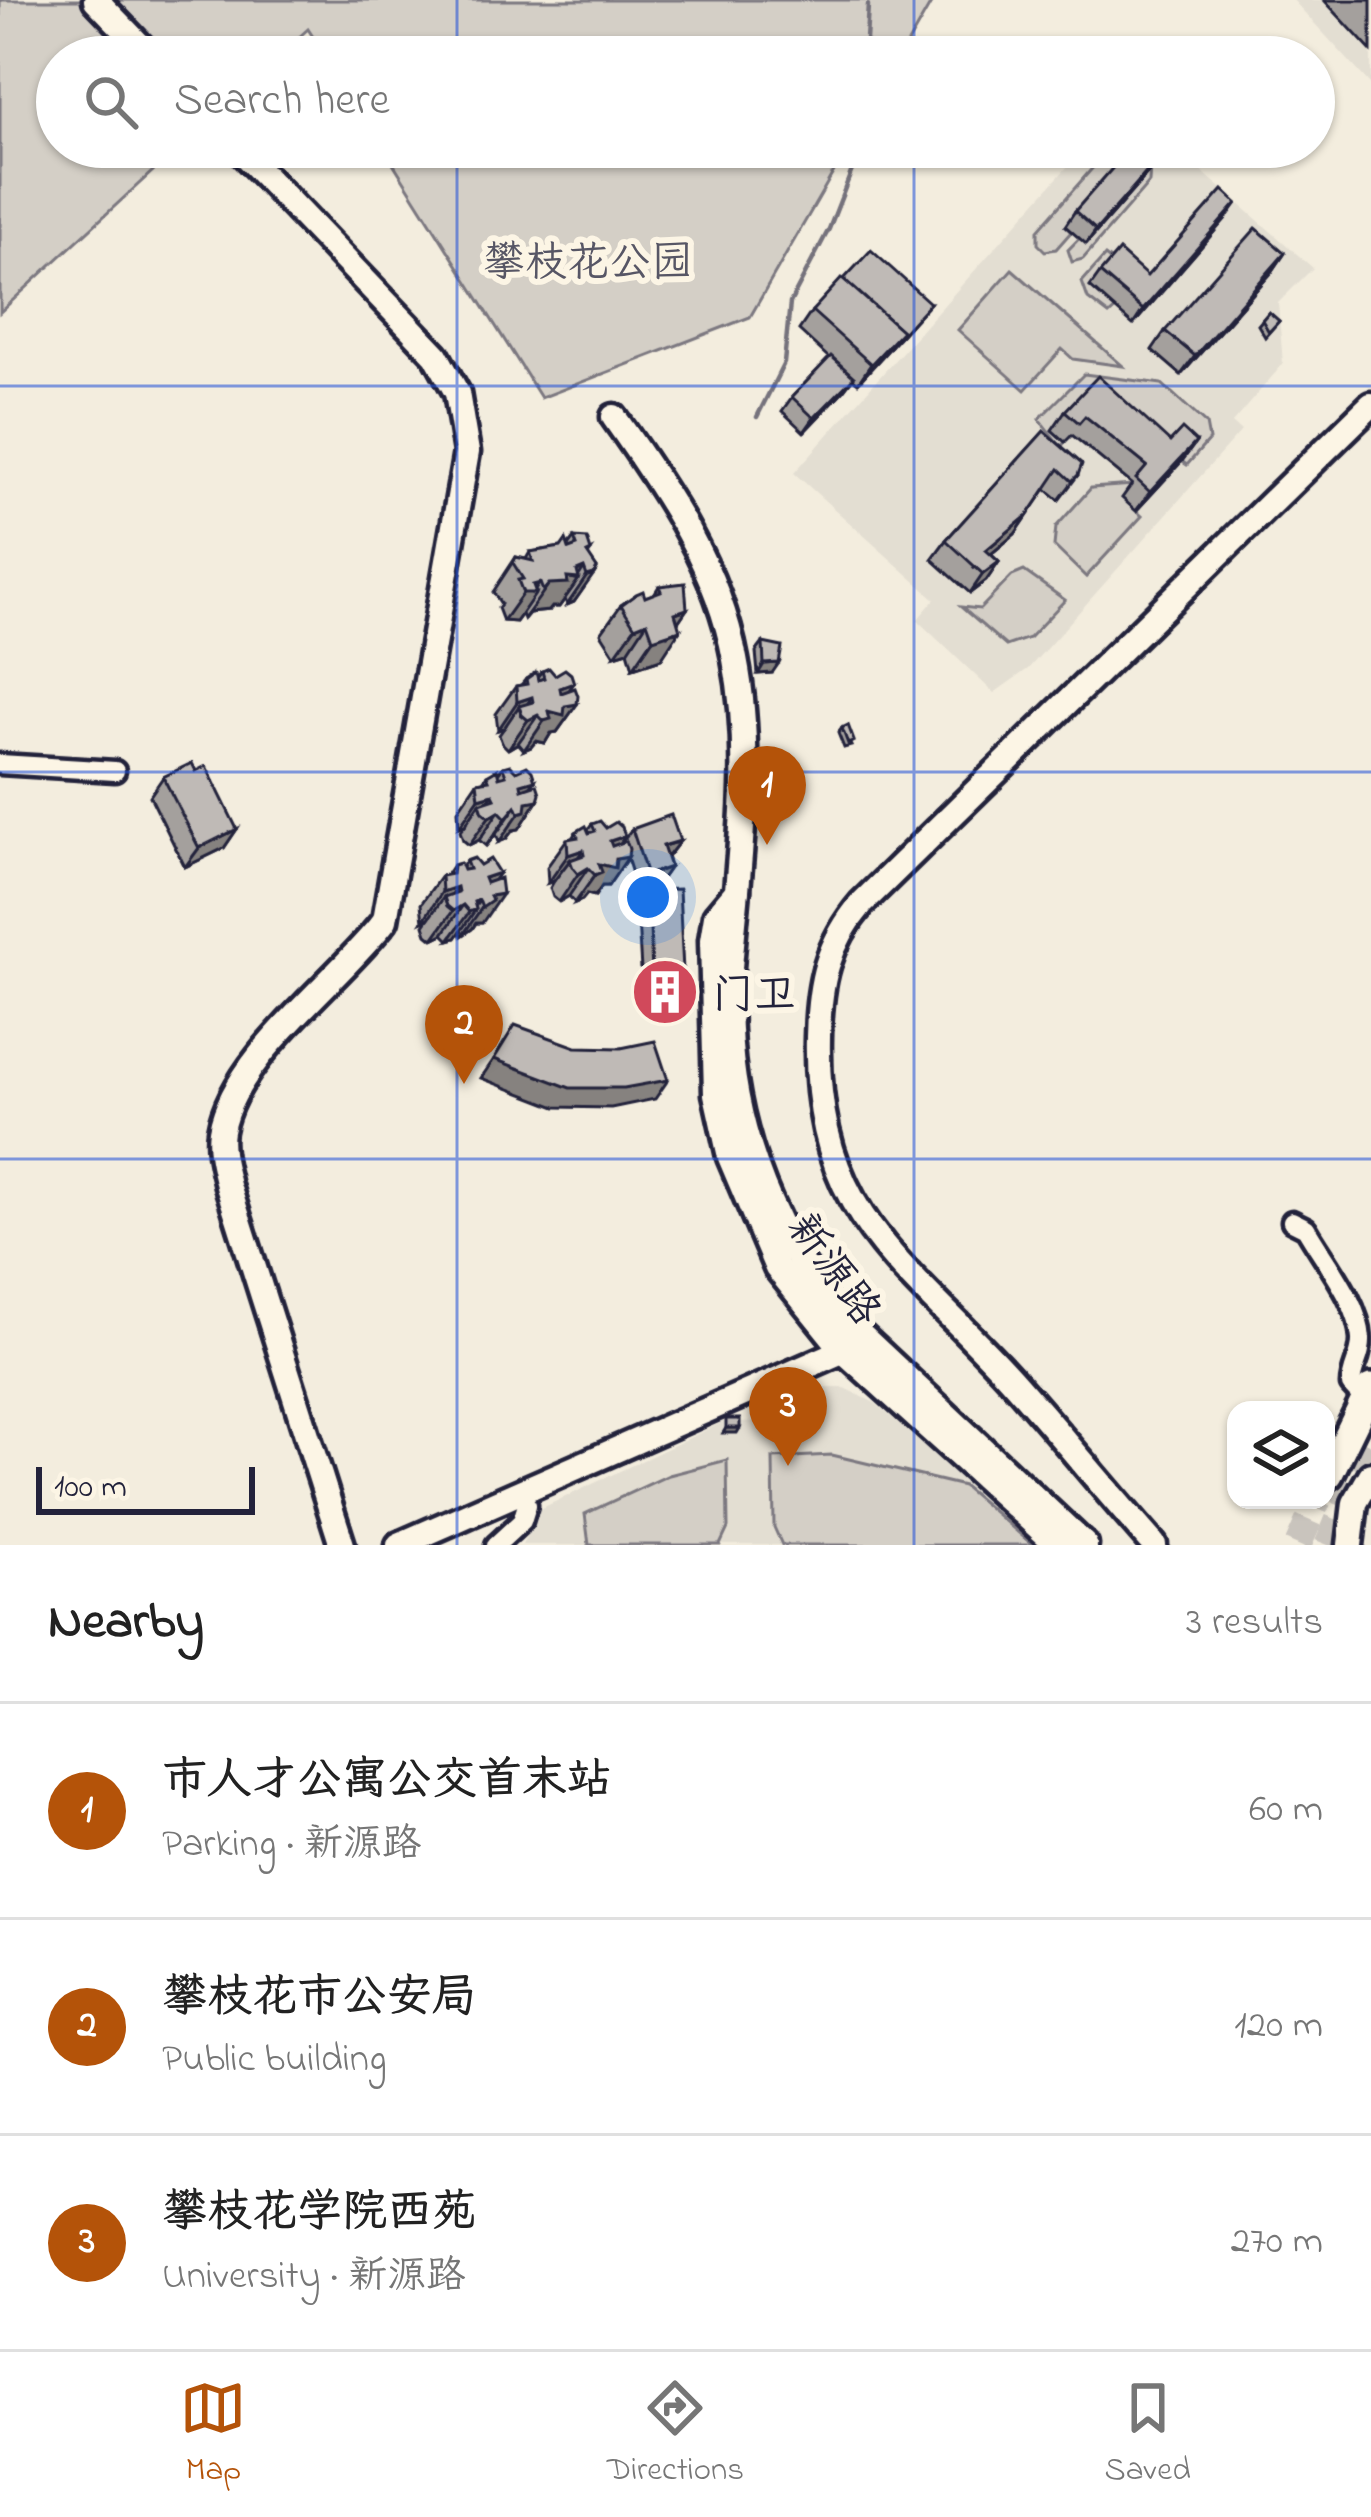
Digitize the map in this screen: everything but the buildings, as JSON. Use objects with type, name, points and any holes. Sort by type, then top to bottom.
[{"type":"main road","points":[[1335,1460],[1368,1393]]},
{"type":"street","points":[[96,0],[131,36]]},
{"type":"street","points":[[257,168],[436,355],[457,393],[467,452],[385,920],[356,959],[261,1056],[238,1088],[221,1130],[228,1186],[342,1545]]},
{"type":"street","points":[[1154,1545],[1008,1376],[889,1256],[856,1211],[833,1163],[821,1114],[819,996],[839,930],[862,903],[1371,405]]},
{"type":"street","name":"新源路","points":[[614,417],[693,536],[735,655],[744,766],[739,890],[729,974],[734,1074],[745,1140],[767,1205],[798,1263],[854,1346],[1058,1545]]},
{"type":"street","points":[[0,764],[115,771]]},
{"type":"street","points":[[1292,1221],[1306,1228],[1357,1318],[1360,1355],[1351,1370],[1351,1385],[1368,1393]]},
{"type":"street","points":[[398,1545],[854,1346]]},
{"type":"street","name":"新源路","points":[[854,1346],[1084,1545]]},
{"type":"street","points":[[1350,1545],[1355,1503],[1371,1474]]},
{"type":"street","points":[[496,1545],[522,1521],[527,1505]]},
{"type":"shaded area","points":[[1293,0],[1371,0],[1371,85],[1335,46],[1335,36],[1326,36]]},
{"type":"shaded area","points":[[1066,168],[1198,168],[1313,268],[1278,303],[1283,364],[1232,423],[1241,431],[1028,669],[994,693],[917,620],[935,599],[794,473]]},
{"type":"shaded area","points":[[842,1387],[875,1403],[1040,1545],[522,1545],[540,1509],[723,1422],[785,1421],[785,1400]]},
{"type":"green space","points":[[0,0],[933,0],[912,36],[312,36],[308,29],[300,36],[36,36],[36,168],[156,168],[0,312]]},
{"type":"green space","name":"攀枝花公园","points":[[396,168],[836,168],[750,317],[541,398]]},
{"type":"green space","points":[[1093,168],[1120,168],[1065,226],[1071,232],[1056,249],[1045,251],[1038,244],[1038,230]]},
{"type":"green space","points":[[1150,168],[1149,183],[1083,259],[1072,262],[1068,250]]},
{"type":"green space","points":[[1105,256],[1142,285],[1109,315],[1088,299],[1082,282]]},
{"type":"green space","points":[[1012,269],[1123,366],[1073,359],[1062,349],[1025,390],[958,330]]},
{"type":"green space","points":[[1084,374],[1162,384],[1206,424],[1209,440],[1187,465],[1085,395],[1053,431],[1065,442],[1061,447],[1039,419]]},
{"type":"green space","points":[[1134,485],[1123,498],[1142,516],[1086,577],[1054,546],[1056,527],[1091,488]]},
{"type":"green space","points":[[1024,571],[1065,600],[1029,638],[1006,646],[961,607],[980,609],[1012,576]]},
{"type":"green space","points":[[832,1455],[963,1486],[1033,1545],[782,1545],[774,1527],[773,1458]]},
{"type":"green space","points":[[727,1460],[728,1528],[720,1545],[589,1545],[585,1514],[669,1475]]},
{"type":"waterway","points":[[866,36],[868,5]]},
{"type":"waterway","points":[[757,417],[784,363],[790,303],[829,229],[853,168]]},
{"type":"tunnel","points":[[1328,1545],[1371,1440]]},
{"type":"tunnel","points":[[1298,1545],[1314,1509]]},
{"type":"place","name":"市人才公寓公交首末站","points":[[767,845]]},
{"type":"place","name":"门卫","points":[[665,992]]},
{"type":"place","name":"攀枝花市公安局","points":[[464,1084]]},
{"type":"place","name":"攀枝花学院西苑","points":[[788,1466]]}]
